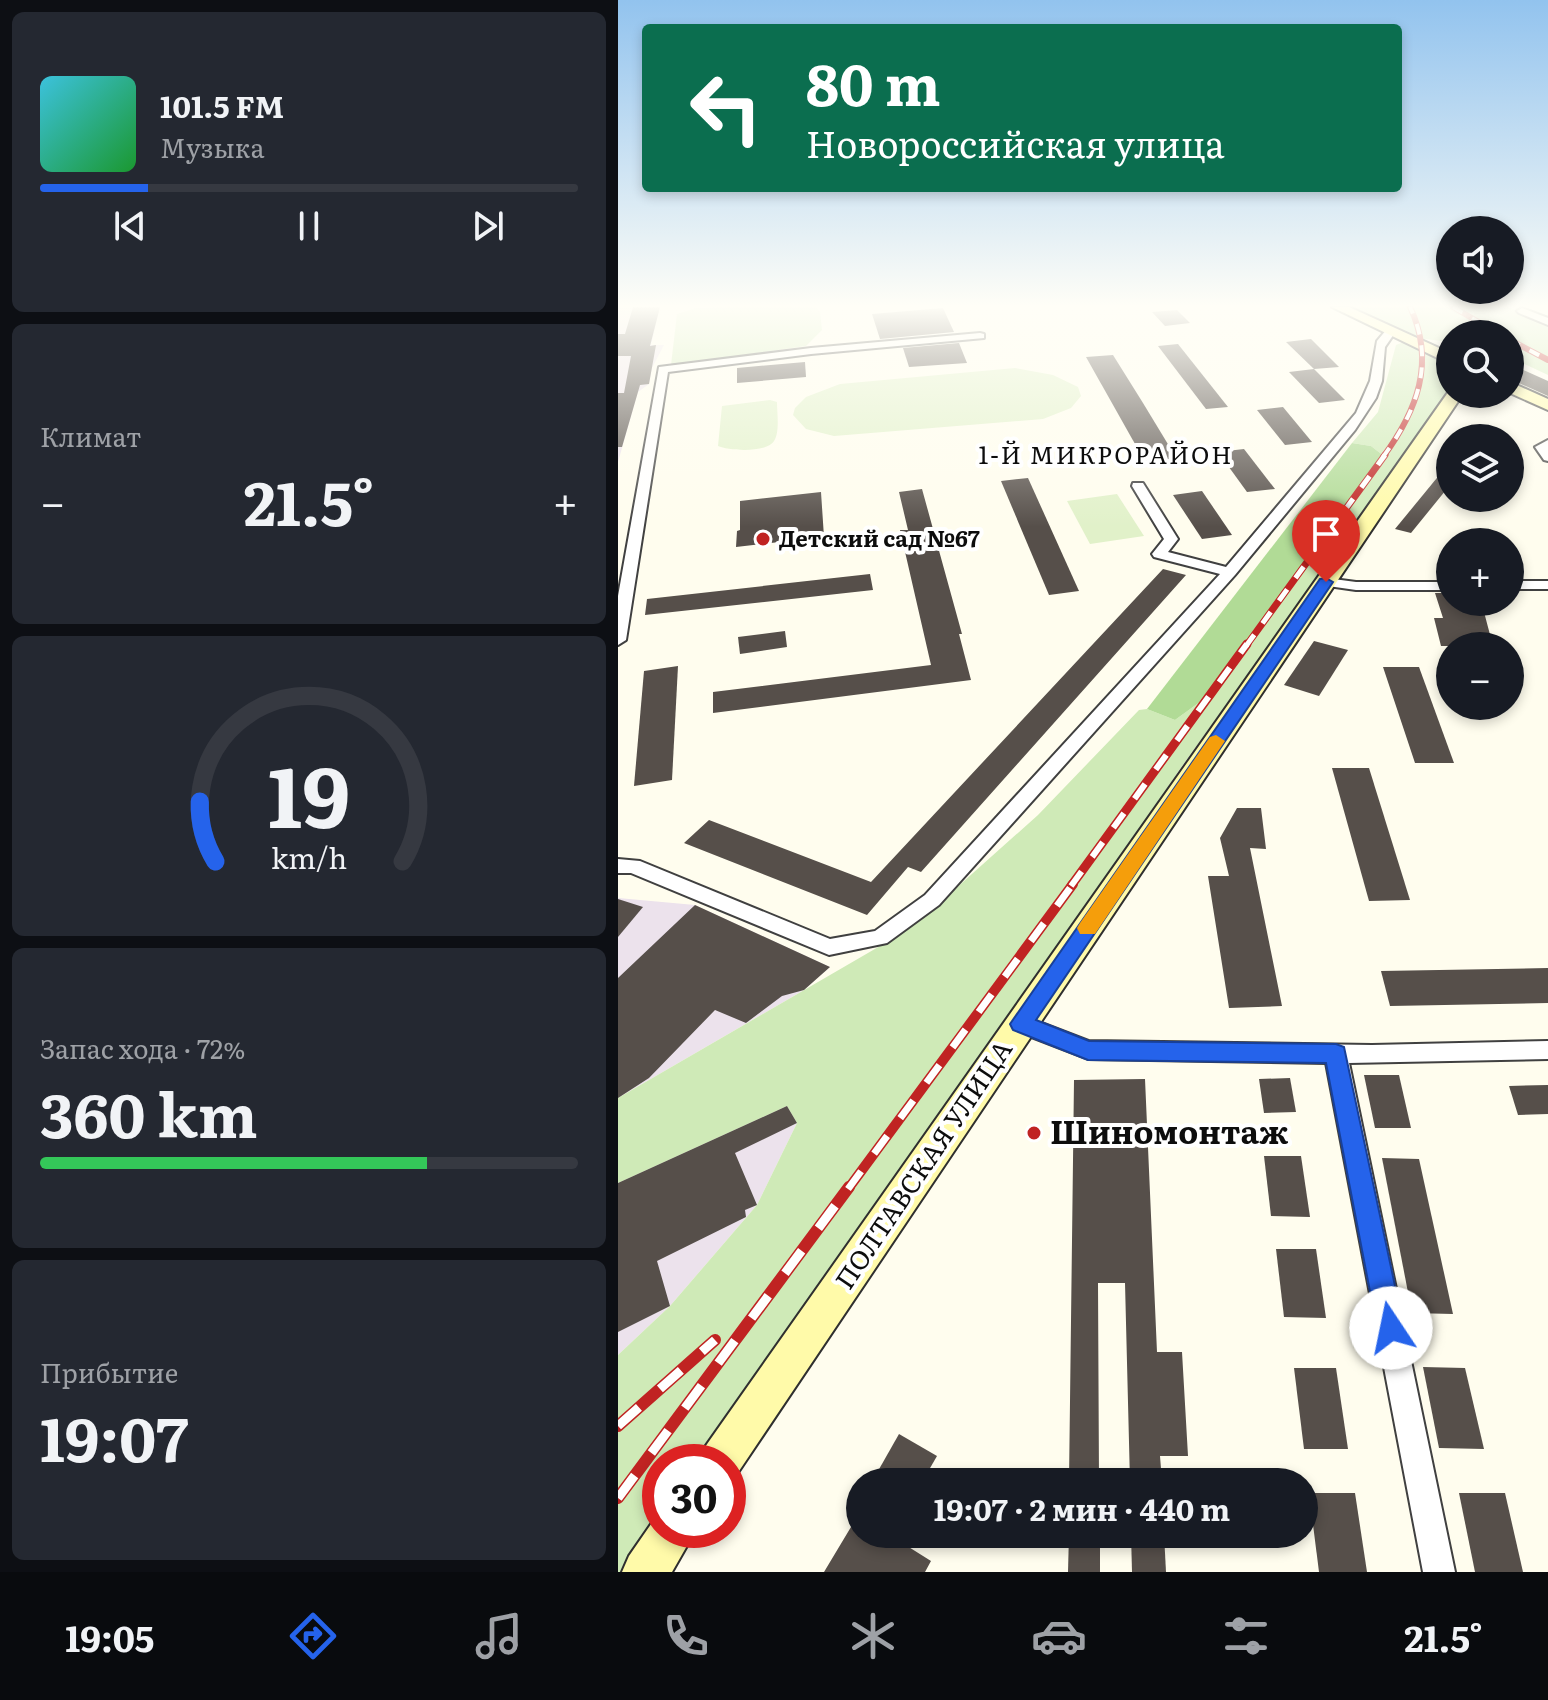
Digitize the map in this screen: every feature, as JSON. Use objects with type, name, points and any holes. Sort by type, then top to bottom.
[{"type":"street","points":[[618,640],[661,380]]},
{"type":"street","points":[[618,866],[633,866],[829,947],[880,938],[932,900],[1230,572],[1367,407],[1376,380]]},
{"type":"street","points":[[1524,394],[1548,405]]},
{"type":"street","name":"ПОЛТАВСКАЯ УЛИЦА","points":[[732,1444],[1445,408]]},
{"type":"street","points":[[1548,444],[1541,447],[1548,457]]},
{"type":"street","points":[[1138,486],[1171,539],[1159,554],[1230,572]]},
{"type":"street","points":[[1326,582],[1356,586],[1436,586]]},
{"type":"street","points":[[1524,585],[1548,585]]},
{"type":"street","points":[[1021,1024],[1088,1050],[1336,1054],[1548,1050]]},
{"type":"street","points":[[1336,1054],[1439,1572]]},
{"type":"street","points":[[645,1572],[662,1548]]},
{"type":"shaded area","points":[[618,380],[650,380],[638,392],[618,462]]},
{"type":"shaded area","points":[[618,898],[695,905],[830,967],[804,990],[618,1098]]},
{"type":"shaded area","points":[[787,1106],[797,1123],[757,1205],[670,1306],[618,1355],[618,1183]]},
{"type":"green space","points":[[880,380],[1064,380],[1078,387],[1081,396],[1071,408],[1043,419],[834,436],[806,429],[793,415],[795,408],[806,397],[840,384]]},
{"type":"green space","points":[[1387,380],[1436,380],[1436,408],[1439,408],[1180,769],[1025,998],[711,1444],[642,1444],[642,1544],[623,1572],[618,1572],[618,1355],[670,1306],[757,1205],[797,1123],[787,1106],[618,1183],[618,1098],[880,946],[935,907],[1038,815],[1139,710],[1147,709],[1175,720],[1204,699],[1384,456],[1371,446],[1352,443],[1378,412]]},
{"type":"green space","points":[[770,400],[777,402],[778,422],[776,437],[770,445],[748,450],[718,446],[722,406]]},
{"type":"green space","points":[[1352,443],[1371,446],[1384,456],[1204,699],[1175,720],[1147,709]]},
{"type":"green space","points":[[1117,494],[1144,536],[1090,544],[1067,501]]},
{"type":"building","points":[[626,380],[650,380],[649,384],[640,385],[622,447],[618,447],[618,393],[624,393]]},
{"type":"building","points":[[737,380],[767,380],[737,383]]},
{"type":"building","points":[[1099,380],[1129,380],[1180,464],[1148,467]]},
{"type":"building","points":[[1184,380],[1207,380],[1228,407],[1206,409]]},
{"type":"building","points":[[1297,380],[1325,380],[1345,400],[1319,403]]},
{"type":"building","points":[[1524,380],[1548,381],[1548,396],[1524,385]]},
{"type":"building","points":[[1283,407],[1312,442],[1285,445],[1257,410]]},
{"type":"building","points":[[1244,449],[1275,489],[1247,492],[1218,452]]},
{"type":"building","points":[[1028,478],[1079,591],[1049,595],[1001,481]]},
{"type":"building","points":[[1436,479],[1436,502],[1411,533],[1395,529]]},
{"type":"building","points":[[922,489],[962,634],[959,634],[971,680],[713,713],[713,692],[931,665],[900,530],[908,530],[899,492]]},
{"type":"building","points":[[1202,491],[1232,535],[1202,539],[1173,495]]},
{"type":"building","points":[[821,492],[824,537],[736,547],[737,531],[740,530],[740,501]]},
{"type":"building","points":[[1163,569],[1186,575],[921,872],[908,867],[867,915],[684,843],[709,820],[871,882]]},
{"type":"building","points":[[870,574],[873,590],[645,615],[647,599]]},
{"type":"building","points":[[1485,616],[1489,632],[1438,632],[1434,618]]},
{"type":"building","points":[[785,631],[787,647],[740,654],[738,637]]},
{"type":"building","points":[[1314,641],[1348,650],[1319,696],[1284,685]]},
{"type":"building","points":[[678,666],[672,780],[634,786],[644,671]]},
{"type":"building","points":[[1383,667],[1419,667],[1454,763],[1415,763]]},
{"type":"building","points":[[1332,768],[1369,768],[1410,900],[1369,901]]},
{"type":"building","points":[[1237,808],[1261,808],[1266,849],[1250,848],[1282,1006],[1229,1008],[1208,876],[1229,876],[1220,838]]},
{"type":"building","points":[[618,899],[643,907],[618,937]]},
{"type":"building","points":[[695,905],[830,967],[804,990],[782,996],[746,1023],[715,1010],[649,1078],[618,1098],[618,978]]},
{"type":"building","points":[[1548,968],[1548,1003],[1390,1006],[1381,971]]},
{"type":"building","points":[[1364,1075],[1399,1075],[1411,1128],[1375,1128]]},
{"type":"building","points":[[1290,1078],[1296,1112],[1264,1113],[1259,1079]]},
{"type":"building","points":[[1145,1079],[1157,1352],[1182,1352],[1188,1456],[1160,1456],[1161,1468],[1130,1468],[1125,1283],[1098,1283],[1099,1468],[1069,1468],[1074,1080]]},
{"type":"building","points":[[1548,1085],[1548,1114],[1518,1115],[1509,1086]]},
{"type":"building","points":[[787,1106],[797,1123],[735,1153],[757,1205],[745,1210],[746,1217],[657,1261],[670,1306],[618,1332],[618,1183]]},
{"type":"building","points":[[1264,1156],[1301,1156],[1310,1217],[1271,1216]]},
{"type":"building","points":[[1382,1158],[1419,1159],[1453,1314],[1412,1313]]},
{"type":"building","points":[[1276,1249],[1316,1249],[1326,1318],[1284,1317]]},
{"type":"building","points":[[1423,1367],[1465,1368],[1484,1449],[1439,1448]]},
{"type":"building","points":[[1294,1368],[1336,1368],[1348,1449],[1304,1449]]},
{"type":"building","points":[[899,1434],[937,1456],[930,1468],[880,1468]]},
{"type":"building","points":[[1318,1493],[1355,1493],[1367,1572],[1319,1572],[1316,1548]]},
{"type":"building","points":[[1459,1493],[1505,1493],[1523,1572],[1475,1572]]},
{"type":"building","points":[[846,1535],[846,1548],[910,1548],[931,1561],[925,1572],[824,1572]]},
{"type":"building","points":[[1069,1548],[1100,1548],[1100,1572],[1068,1572]]},
{"type":"building","points":[[1131,1548],[1165,1548],[1166,1572],[1132,1572]]},
{"type":"railway","points":[[1383,457],[1405,422],[1420,380]]},
{"type":"railway","points":[[1246,646],[1385,455]]},
{"type":"railway","points":[[1071,886],[1247,644]]},
{"type":"railway","points":[[848,1189],[1073,884]]},
{"type":"railway","points":[[618,1498],[849,1187]]},
{"type":"railway","points":[[618,1426],[715,1340]]},
{"type":"slow traffic","points":[[1087,928],[1216,741]]},
{"type":"place","name":"Детский сад №67","points":[[763,539]]},
{"type":"place","name":"Шиномонтаж","points":[[1034,1133]]},
{"type":"district","name":"1-Й МИКРОРАЙОН","points":[[1106,456]]},
{"type":"route","points":[[1326,582],[1021,1024],[1088,1050],[1336,1054],[1391,1328]]}]
